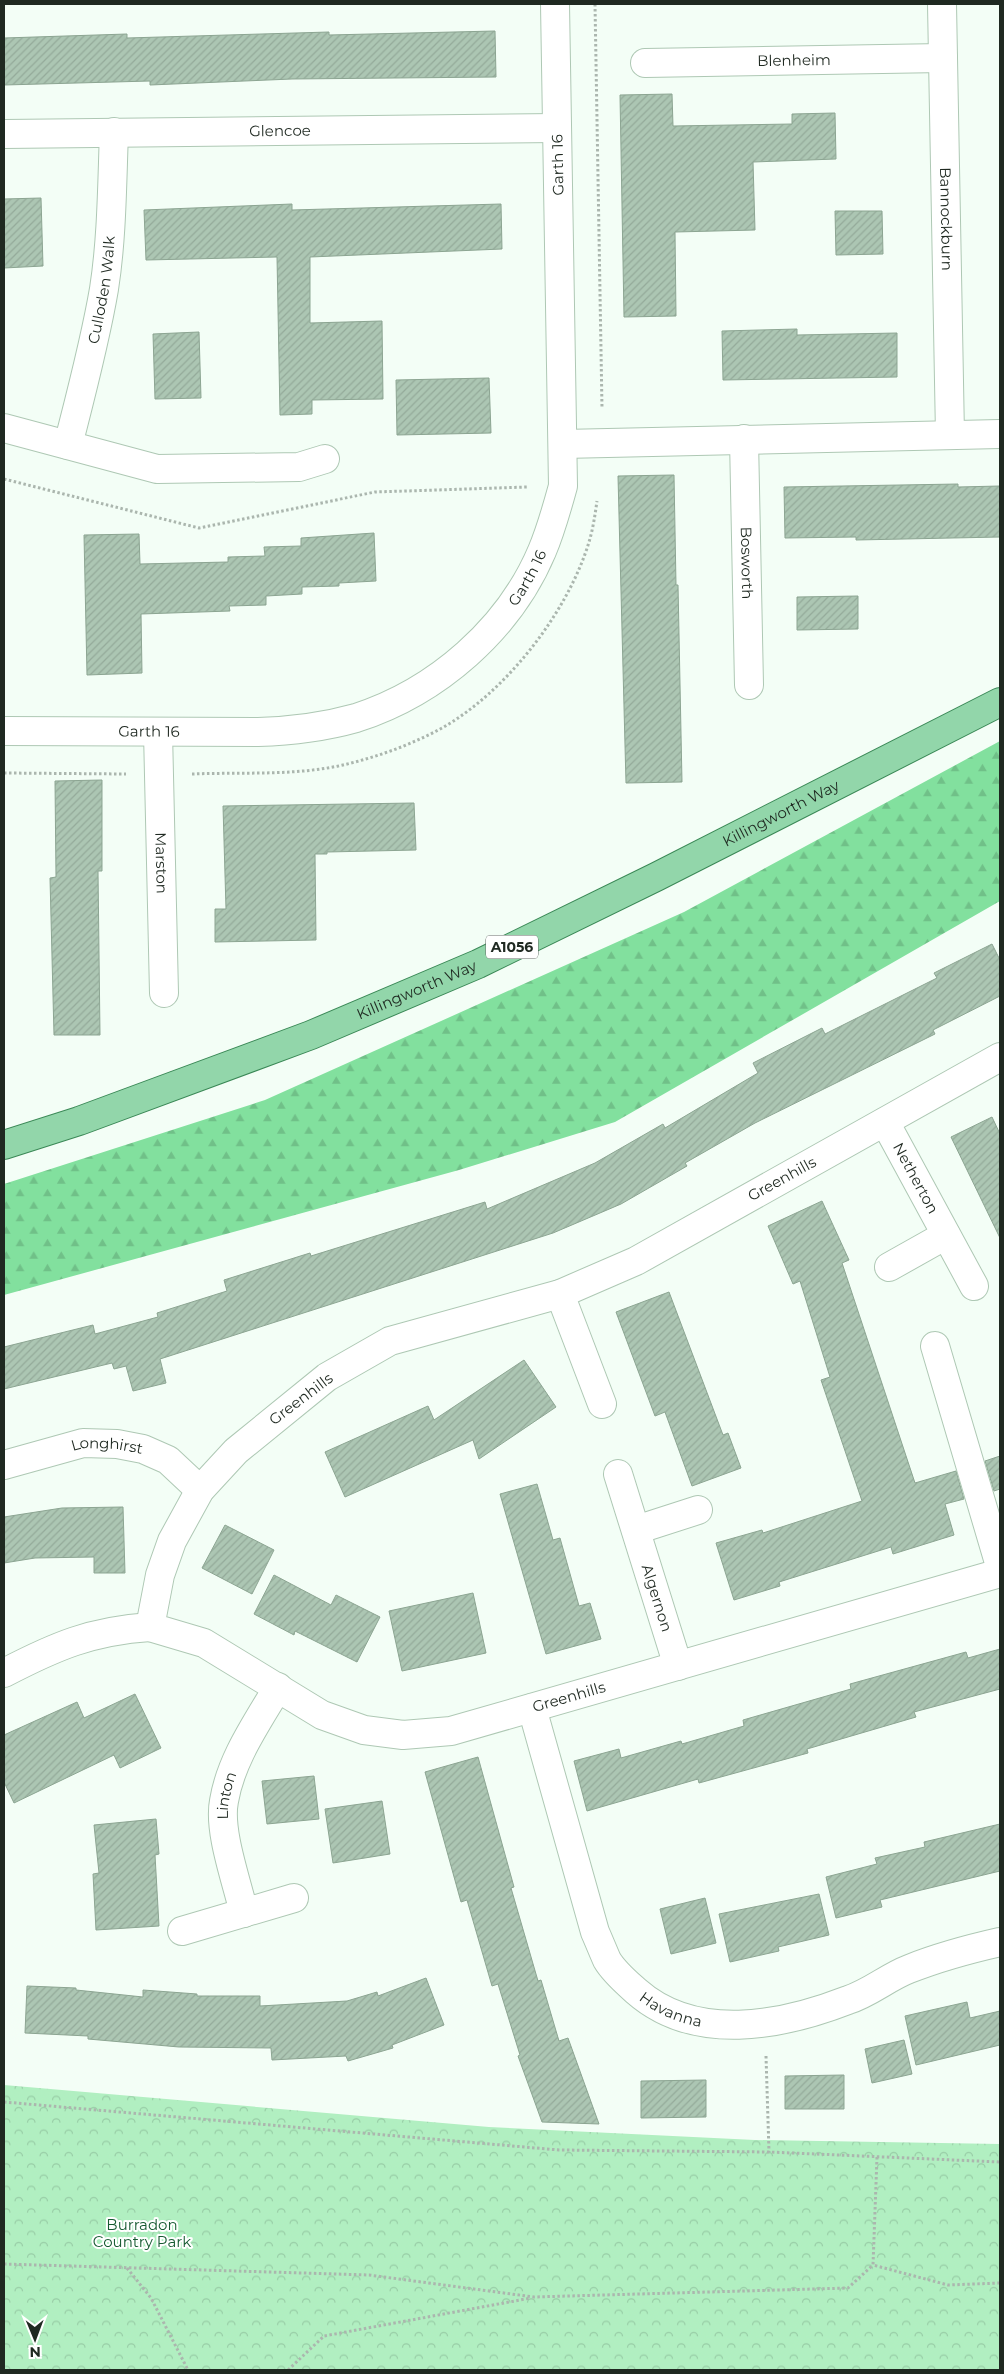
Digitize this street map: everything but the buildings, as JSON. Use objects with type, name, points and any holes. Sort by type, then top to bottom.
[{"type":"main road","name":"Killingworth Way","points":[[4,1144],[79,1121],[311,1035],[478,964],[656,877],[1000,702]]},
{"type":"street","name":"Garth 16","points":[[4,731],[290,731],[332,724],[357,717],[409,695],[445,672],[483,639],[512,604],[528,578],[553,523],[563,486],[555,4]]},
{"type":"street","name":"Bannockburn","points":[[942,4],[950,435]]},
{"type":"street","name":"Blenheim","points":[[645,63],[943,58]]},
{"type":"street","name":"Glencoe","points":[[4,134],[558,128]]},
{"type":"street","name":"Culloden Walk","points":[[68,445],[92,350],[104,288],[110,229],[114,132]]},
{"type":"street","points":[[4,428],[158,469],[299,467],[325,459]]},
{"type":"street","points":[[563,444],[1000,434]]},
{"type":"street","name":"Bosworth","points":[[744,440],[750,686]]},
{"type":"street","name":"Marston","points":[[158,732],[164,994]]},
{"type":"street","name":"Greenhills","points":[[150,1627],[160,1575],[172,1541],[200,1490],[236,1451],[328,1377],[390,1341],[560,1294],[636,1261],[1000,1057]]},
{"type":"street","name":"Netherton","points":[[885,1122],[974,1286]]},
{"type":"street","points":[[889,1267],[946,1235]]},
{"type":"street","points":[[560,1294],[602,1404]]},
{"type":"street","points":[[935,1346],[1000,1566]]},
{"type":"street","name":"Longhirst","points":[[4,1465],[83,1443],[117,1444],[143,1449],[168,1460],[200,1490]]},
{"type":"street","name":"Algernon","points":[[618,1474],[678,1666]]},
{"type":"street","points":[[636,1530],[698,1510]]},
{"type":"street","name":"Greenhills","points":[[4,1673],[41,1654],[88,1636],[119,1629],[150,1627],[204,1643],[322,1715],[364,1730],[403,1735],[451,1731],[1000,1573]]},
{"type":"street","name":"Linton","points":[[244,1913],[226,1840],[223,1802],[234,1764],[278,1687]]},
{"type":"street","name":"Havanna","points":[[532,1708],[595,1932],[608,1961],[622,1979],[650,2003],[682,2018],[727,2025],[765,2024],[803,2015],[850,2000],[908,1969],[955,1953],[1000,1942]]},
{"type":"street","points":[[182,1931],[294,1898]]},
{"type":"path","points":[[595,4],[603,443]]},
{"type":"path","points":[[4,773],[159,774],[303,771],[343,765],[399,748],[443,728],[487,697],[533,645],[562,606],[589,542],[598,495]]},
{"type":"path","points":[[765,2024],[769,2152]]},
{"type":"path","points":[[4,2102],[559,2150],[769,2152],[1000,2162]]},
{"type":"path","points":[[288,2370],[324,2336],[534,2297],[848,2288],[873,2265],[877,2157]]},
{"type":"path","points":[[4,2264],[369,2275],[534,2297]]},
{"type":"path","points":[[873,2265],[948,2286],[1000,2283]]},
{"type":"path","points":[[126,2268],[151,2298],[188,2370]]},
{"type":"green space","points":[[1000,741],[1000,901],[615,1122],[459,1170],[4,1295],[4,1184],[265,1100],[684,912]]},
{"type":"green space","name":"Burradon Country Park","points":[[4,2085],[489,2127],[755,2140],[1000,2144],[1000,2370],[4,2370]]}]
